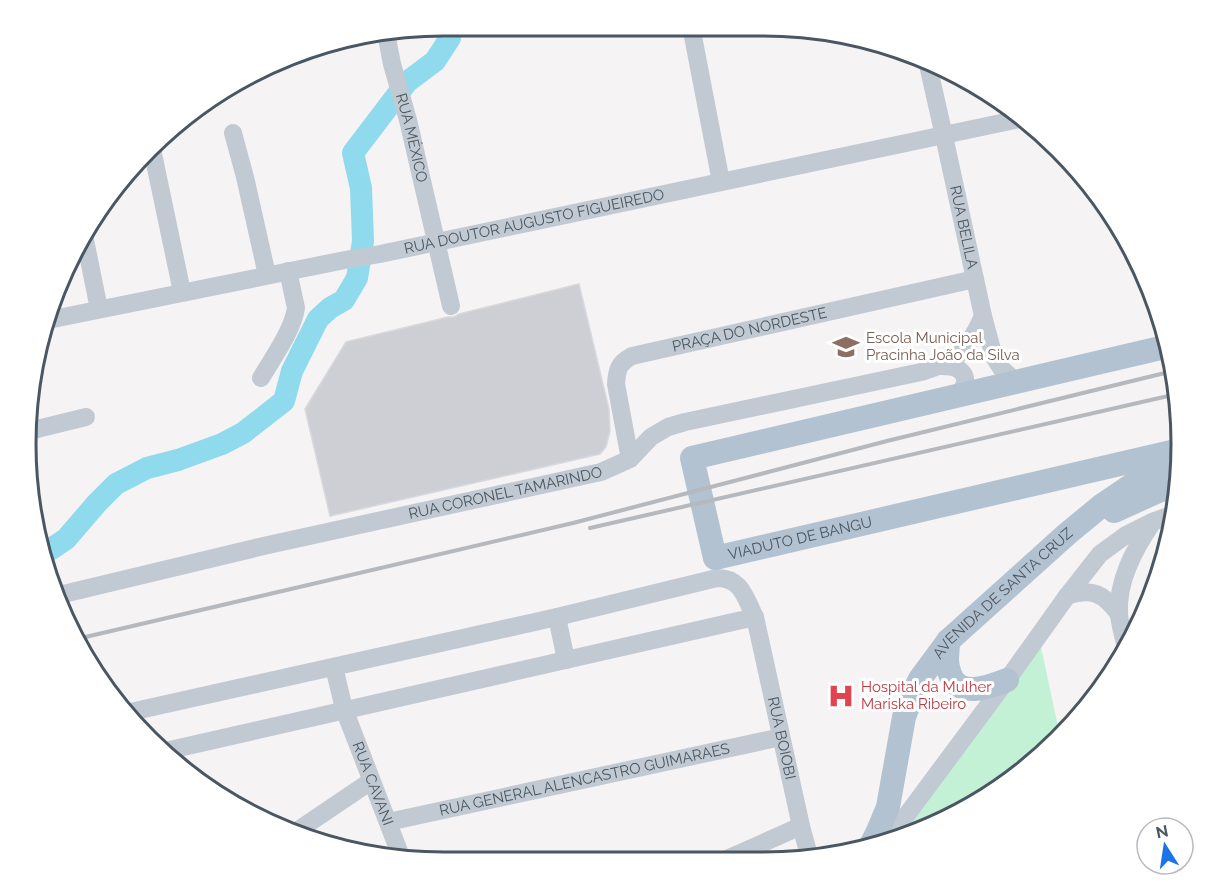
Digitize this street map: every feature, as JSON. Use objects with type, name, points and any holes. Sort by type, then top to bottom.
[{"type":"main road","points":[[957,395],[1159,348]]},
{"type":"main road","name":"VIADUTO DE BANGU","points":[[957,395],[692,458],[715,558],[1171,452]]},
{"type":"main road","name":"AVENIDA DE SANTA CRUZ","points":[[876,836],[888,807],[904,717],[920,679],[948,641],[1101,506],[1135,483],[1170,465]]},
{"type":"main road","points":[[1067,534],[1169,487]]},
{"type":"main road","points":[[948,641],[946,663],[951,677],[958,686],[980,690],[1007,680]]},
{"type":"street","points":[[693,36],[721,182]]},
{"type":"street","name":"RUA MÉXICO","points":[[387,40],[451,306]]},
{"type":"street","name":"RUA BELILA","points":[[930,72],[994,357],[1001,368],[1015,381]]},
{"type":"street","name":"RUA DOUTOR AUGUSTO FIGUEIREDO","points":[[56,318],[436,243],[1012,121]]},
{"type":"street","points":[[233,133],[267,275]]},
{"type":"street","points":[[154,158],[182,292]]},
{"type":"street","points":[[87,248],[99,309]]},
{"type":"street","points":[[261,378],[296,314],[288,271]]},
{"type":"street","name":"PRAÇA DO NORDESTE","points":[[630,459],[616,384],[616,372],[622,361],[632,356],[975,279]]},
{"type":"street","name":"RUA CORONEL TAMARINDO","points":[[65,594],[268,545],[601,472],[630,459],[651,437],[668,427],[942,366],[956,358],[966,348],[983,316]]},
{"type":"street","points":[[942,366],[955,367],[962,372],[965,385],[957,395]]},
{"type":"street","points":[[37,429],[86,417]]},
{"type":"street","points":[[896,829],[1100,554],[1126,535],[1164,518]]},
{"type":"street","points":[[1123,635],[1119,614],[1124,577],[1131,558],[1152,522]]},
{"type":"street","name":"RUA BOIOBI","points":[[135,711],[557,617],[717,578],[726,578],[736,583],[742,590],[754,618],[807,850]]},
{"type":"street","points":[[1067,596],[1090,591],[1111,603],[1119,614]]},
{"type":"street","points":[[557,617],[566,660]]},
{"type":"street","points":[[173,749],[754,618]]},
{"type":"street","name":"RUA CAVANI","points":[[334,667],[344,709],[398,850]]},
{"type":"street","name":"RUA GENERAL ALENCASTRO GUIMARAES","points":[[388,822],[781,737]]},
{"type":"street","points":[[304,827],[371,781]]},
{"type":"street","points":[[744,852],[801,826]]},
{"type":"green space","points":[[1041,647],[1058,725],[1032,751],[990,783],[943,810],[901,828]]},
{"type":"building","points":[[579,284],[609,409],[610,431],[606,447],[600,454],[330,516],[305,409],[346,342],[454,317]]},
{"type":"waterway","points":[[50,550],[66,539],[116,484],[147,468],[178,460],[222,444],[243,433],[284,401],[292,371],[318,319],[330,308],[344,300],[357,278],[363,241],[361,188],[353,153],[407,82],[435,61],[450,36]]},
{"type":"railway","points":[[85,637],[573,523],[887,441],[1165,373]]},
{"type":"railway","points":[[590,528],[1168,396]]},
{"type":"place","name":"Escola Municipal Pracinha João da Silva","points":[[846,347]]},
{"type":"place","name":"Hospital da Mulher Mariska Ribeiro","points":[[841,696]]}]
